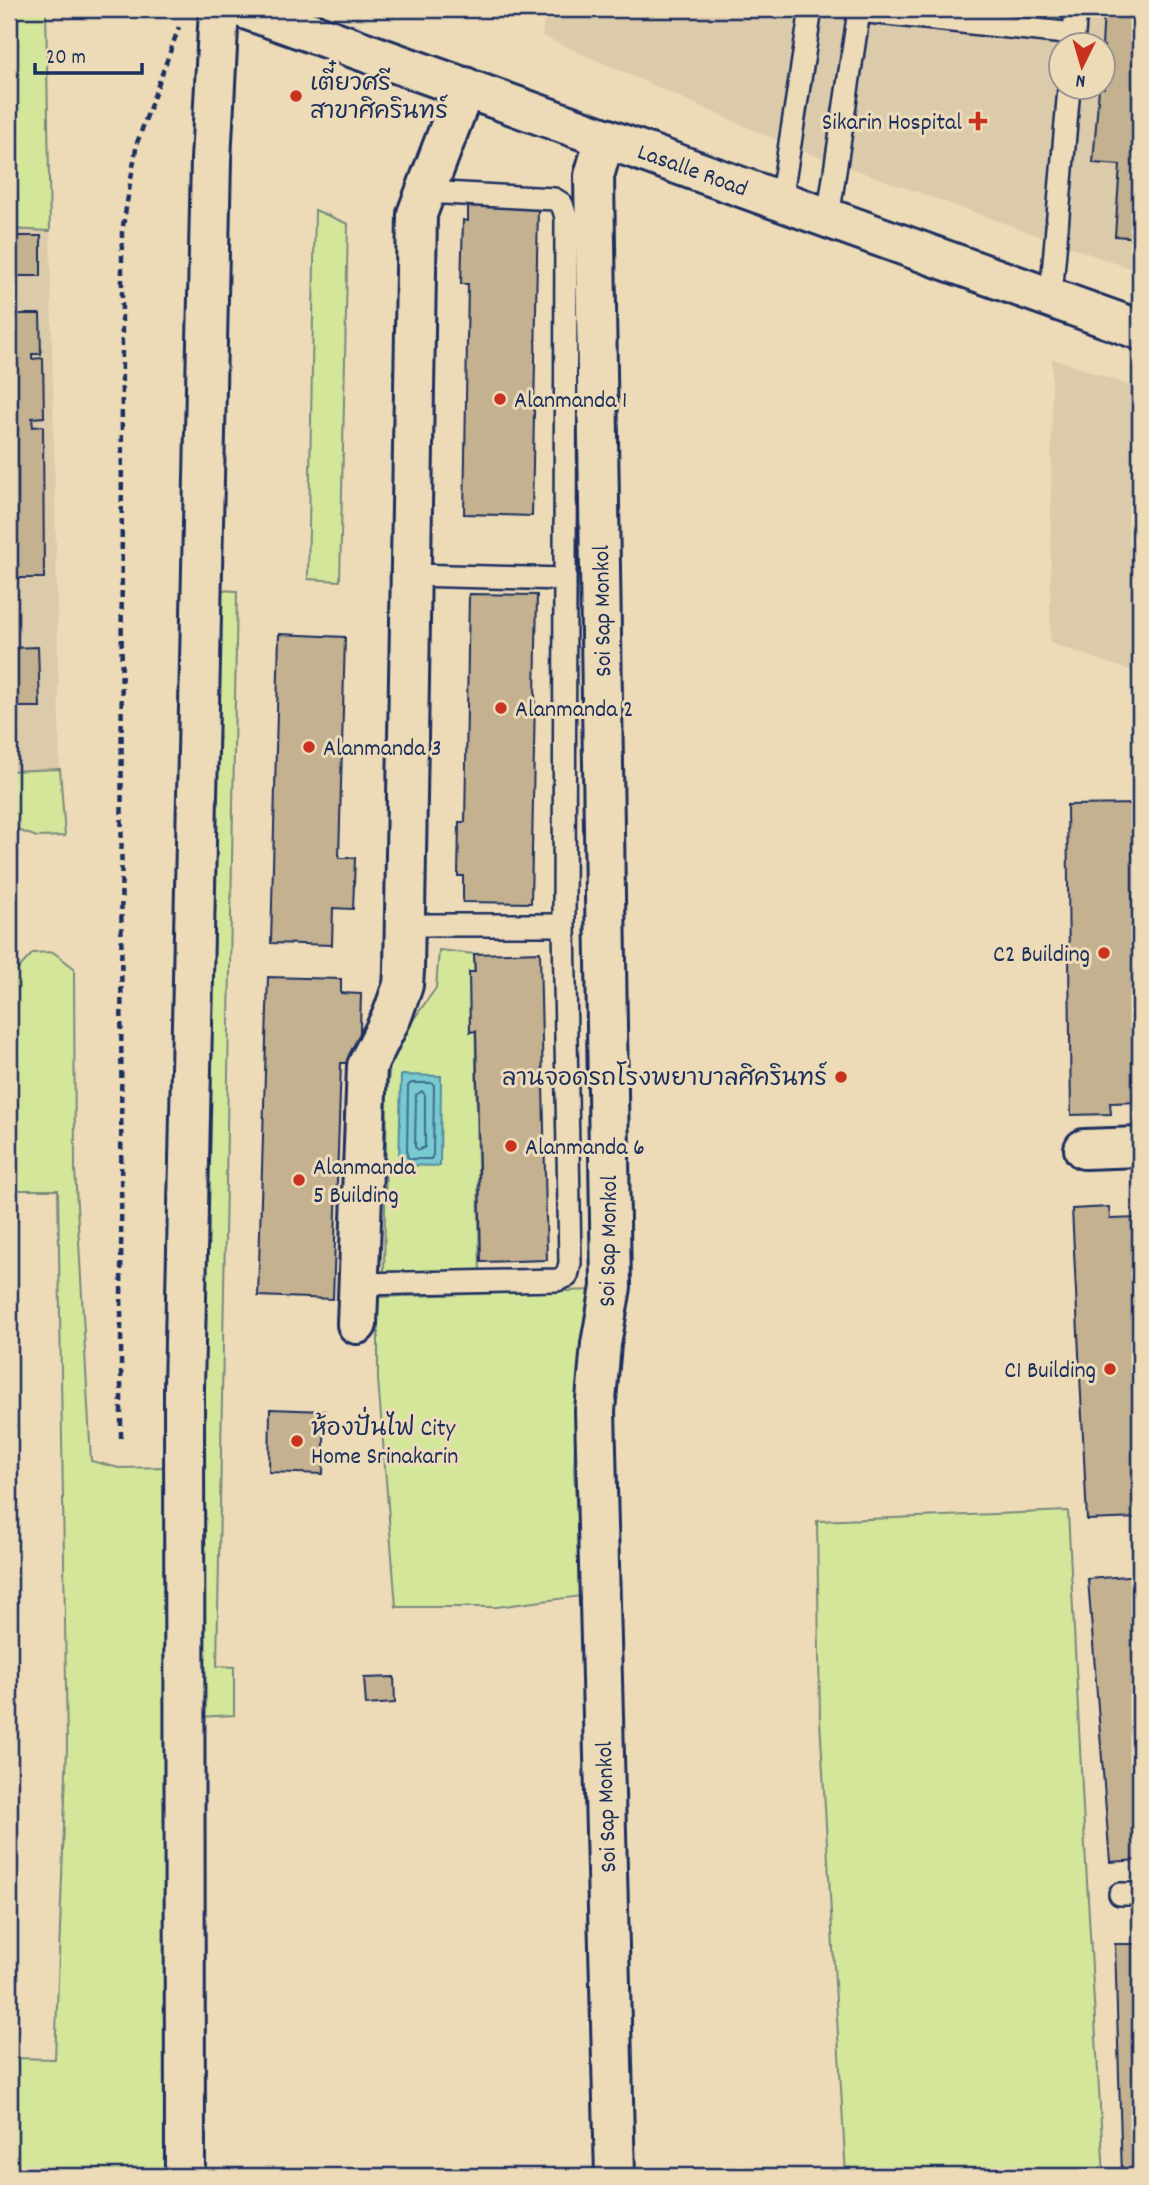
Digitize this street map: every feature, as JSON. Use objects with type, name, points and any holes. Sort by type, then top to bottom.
[{"type":"street","points":[[185,2176],[184,1388],[211,160],[219,9]]},
{"type":"street","name":"Lasalle Road","points":[[245,9],[1140,330]]},
{"type":"street","points":[[357,1324],[367,1066],[386,1031],[403,985],[417,214],[465,87]]},
{"type":"street","name":"Soi Sap Monkol","points":[[604,138],[594,176],[611,1287],[601,1344],[595,1411],[615,2176]]},
{"type":"street","points":[[1084,1149],[1140,1147]]},
{"type":"lane","points":[[781,201],[811,9]]},
{"type":"lane","points":[[1074,32],[1076,9]]},
{"type":"lane","points":[[828,218],[859,10],[1048,36]]},
{"type":"lane","points":[[1051,298],[1068,102]]},
{"type":"lane","points":[[360,1284],[557,1280],[567,1276],[569,1272],[564,925],[565,209],[554,199],[425,192]]},
{"type":"lane","points":[[411,575],[564,579]]},
{"type":"lane","points":[[405,925],[564,925]]},
{"type":"path","points":[[121,1438],[122,232],[137,143],[182,21]]},
{"type":"shaded area","points":[[9,9],[46,9],[60,769],[9,771]]},
{"type":"shaded area","name":"Sikarin Hospital","points":[[546,9],[1140,9],[1140,272],[811,154],[542,36]]},
{"type":"shaded area","points":[[1052,358],[1140,389],[1140,674],[1050,643]]},
{"type":"green space","points":[[9,9],[46,9],[50,231],[9,229]]},
{"type":"green space","points":[[315,210],[348,224],[340,581],[308,579]]},
{"type":"green space","points":[[217,590],[237,591],[217,1666],[234,1667],[234,1715],[198,1717],[201,1300]]},
{"type":"green space","points":[[60,769],[65,836],[37,837],[9,827],[9,771]]},
{"type":"green space","points":[[439,950],[474,954],[480,1275],[384,1272],[387,1091],[392,1049],[436,988]]},
{"type":"green space","points":[[53,952],[74,968],[75,1169],[91,1461],[119,1468],[166,1467],[172,2071],[163,2176],[9,2176],[9,2058],[55,2059],[67,1746],[58,1190],[9,1190],[9,998],[13,974],[33,953]]},
{"type":"green space","points":[[595,1290],[588,1342],[577,1386],[574,1471],[582,1596],[497,1607],[396,1607],[378,1379],[378,1297]]},
{"type":"green space","points":[[1068,1511],[1104,2176],[846,2176],[820,1720],[817,1521]]},
{"type":"water","points":[[401,1075],[441,1076],[440,1166],[399,1165]]},
{"type":"building","points":[[1104,9],[1140,9],[1140,238],[1115,236],[1120,165],[1093,163],[1098,102],[1118,102],[1118,32],[1103,32]]},
{"type":"building","name":"Alanmanda 1","points":[[468,205],[538,207],[532,516],[464,514],[468,284],[461,284],[463,220],[468,221]]},
{"type":"building","points":[[9,236],[41,236],[41,276],[9,276]]},
{"type":"building","points":[[9,314],[40,314],[41,354],[32,354],[32,359],[43,358],[44,417],[32,418],[33,427],[43,426],[44,578],[9,578]]},
{"type":"building","name":"Alanmanda 2","points":[[469,594],[537,595],[531,903],[463,902],[463,876],[458,876],[459,822],[465,822]]},
{"type":"building","name":"Alanmanda 3","points":[[279,634],[345,637],[339,858],[355,858],[353,909],[333,908],[332,945],[271,943]]},
{"type":"building","points":[[38,647],[40,707],[9,707],[9,648]]},
{"type":"building","name":"C2 Building","points":[[1140,804],[1140,1102],[1110,1103],[1111,1114],[1071,1115],[1067,805]]},
{"type":"building","name":"Alanmanda 6","points":[[540,952],[547,1260],[481,1262],[476,1031],[470,1032],[469,972],[475,972],[474,954]]},
{"type":"building","name":"Alanmanda 5 Building","points":[[268,977],[341,979],[341,993],[361,994],[359,1063],[341,1063],[333,1299],[258,1296]]},
{"type":"building","name":"C1 Building","points":[[1109,1207],[1110,1219],[1140,1218],[1140,1518],[1087,1520],[1072,1209]]},
{"type":"building","name":"ห้องปั่นไฟ City Home Srinakarin","points":[[270,1409],[325,1411],[323,1474],[269,1472]]},
{"type":"building","points":[[1140,1575],[1140,1860],[1110,1862],[1088,1579]]},
{"type":"building","points":[[394,1677],[395,1703],[366,1705],[364,1678]]},
{"type":"building","points":[[1115,1944],[1140,1944],[1140,2176],[1122,2176]]},
{"type":"place","name":"เตี๋ยวศรี สาขาศิครินทร์","points":[[296,96]]},
{"type":"place","name":"Sikarin Hospital","points":[[978,121]]},
{"type":"place","name":"Alanmanda 1","points":[[500,399]]},
{"type":"place","name":"Alanmanda 2","points":[[501,708]]},
{"type":"place","name":"Alanmanda 3","points":[[309,747]]},
{"type":"place","name":"C2 Building","points":[[1104,953]]},
{"type":"place","name":"ลานจอดรถโรงพยาบาลศิครินทร์","points":[[841,1077]]},
{"type":"place","name":"Alanmanda 6","points":[[511,1146]]},
{"type":"place","name":"Alanmanda 5 Building","points":[[299,1180]]},
{"type":"place","name":"C1 Building","points":[[1110,1369]]},
{"type":"place","name":"ห้องปั่นไฟ City Home Srinakarin","points":[[297,1441]]}]
